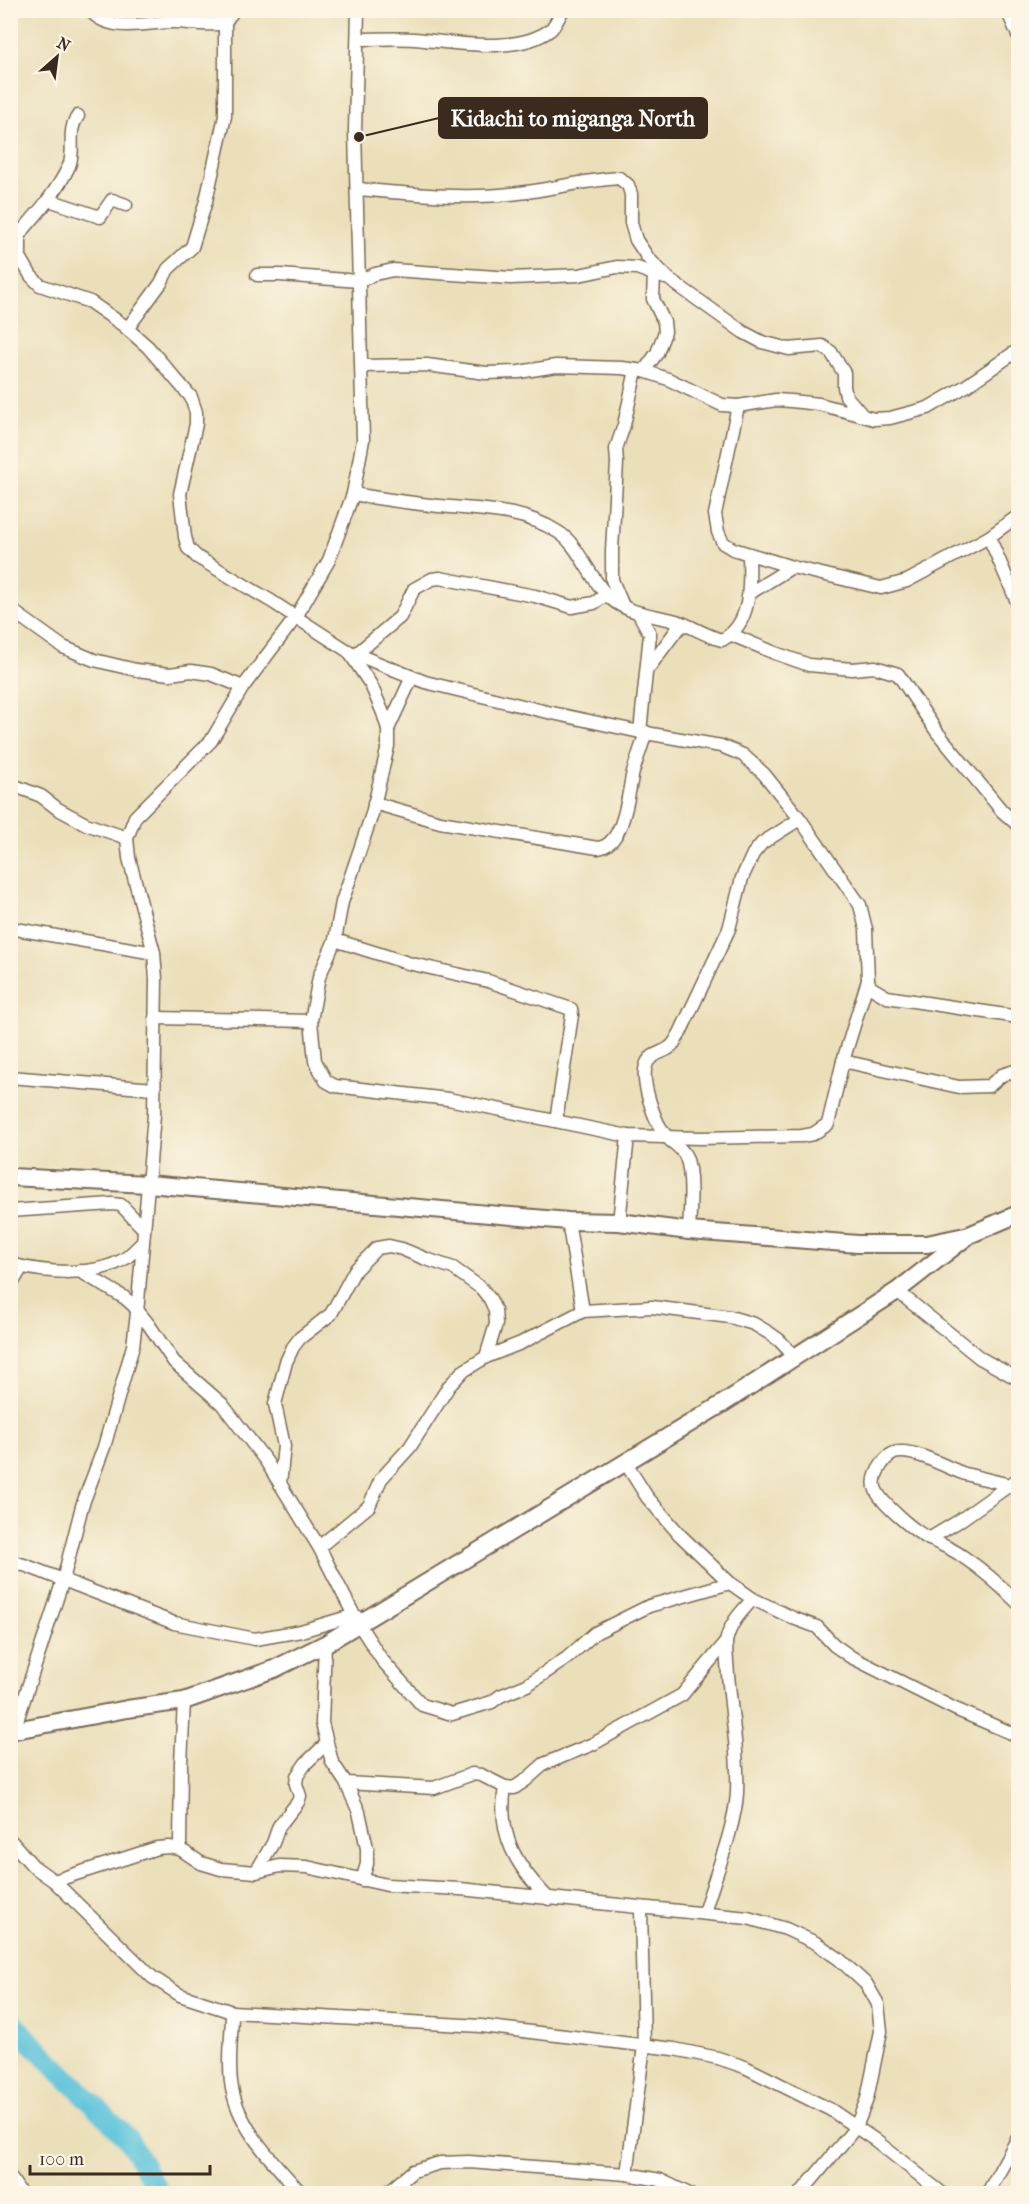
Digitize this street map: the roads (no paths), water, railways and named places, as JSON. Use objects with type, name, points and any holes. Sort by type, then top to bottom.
[{"type":"street","points":[[90,10],[109,22],[135,26],[160,22],[213,25],[225,22]]},
{"type":"street","points":[[127,329],[161,283],[168,269],[192,247],[206,201],[225,116],[225,22],[234,10]]},
{"type":"street","points":[[356,1619],[325,1644],[274,1669],[184,1701],[12,1731],[63,1580],[82,1506],[104,1448],[133,1346],[148,1184],[154,1089],[155,1018],[154,953],[129,858],[127,838],[135,817],[211,741],[243,687],[296,617],[329,560],[353,494],[363,440],[356,131],[358,10]]},
{"type":"street","points":[[358,39],[414,39],[480,45],[507,43],[528,40],[551,29],[563,10]]},
{"type":"street","points":[[1007,10],[1018,34]]},
{"type":"street","points":[[18,236],[49,200],[70,164],[72,124],[78,116]]},
{"type":"street","points":[[358,189],[437,196],[495,194],[518,193],[619,178],[628,185],[631,194],[631,223],[636,240],[648,258],[669,279],[743,332],[762,342],[789,349],[822,346],[831,352],[844,373],[844,387],[850,403],[864,416]]},
{"type":"street","points":[[49,200],[100,217],[112,200],[126,205]]},
{"type":"street","points":[[10,224],[15,228],[20,242],[20,257],[31,276],[40,285],[90,302],[127,329],[148,347],[191,397],[196,412],[196,424],[180,494],[188,548],[207,564],[352,652],[425,682],[532,709],[721,746],[743,754],[764,774],[800,819],[860,905],[866,929],[870,987],[887,997],[1018,1017]]},
{"type":"street","points":[[257,275],[359,281],[393,270],[511,278],[579,275],[617,267],[637,268],[669,279]]},
{"type":"street","points":[[623,608],[612,580],[616,449],[640,370],[657,353],[664,332],[664,322],[653,299],[654,274]]},
{"type":"street","points":[[362,366],[428,365],[486,373],[519,372],[556,366],[640,370],[668,379],[722,405],[738,406],[776,400],[827,406],[874,419],[890,418],[928,408],[966,386],[1018,350]]},
{"type":"street","points":[[827,406],[844,387]]},
{"type":"street","points":[[738,406],[715,514],[718,532],[723,543],[749,555],[881,588],[907,581],[989,537],[1018,516]]},
{"type":"street","points":[[353,494],[399,502],[504,511],[529,519],[559,532],[574,548],[588,573],[606,595],[623,608],[684,624],[722,640],[732,635],[740,625],[750,592],[749,555]]},
{"type":"street","points":[[989,537],[1018,604]]},
{"type":"street","points":[[750,592],[792,567]]},
{"type":"street","points":[[352,652],[400,617],[414,589],[432,579],[440,578],[535,596],[572,607],[594,603],[606,595]]},
{"type":"street","points":[[10,609],[63,646],[94,660],[136,670],[170,674],[191,671],[211,674],[243,687]]},
{"type":"street","points":[[374,803],[440,822],[605,848],[623,821],[643,732],[650,634],[639,614]]},
{"type":"street","points":[[647,669],[684,624]]},
{"type":"street","points":[[732,635],[809,665],[852,669],[875,667],[898,674],[937,732],[1002,812],[1017,821]]},
{"type":"street","points":[[352,652],[371,685],[388,729],[388,746],[374,803],[342,902],[335,940],[319,977],[310,1021],[315,1061],[326,1081],[335,1086],[448,1099],[628,1136],[750,1138],[813,1134],[828,1124],[843,1061],[868,980]]},
{"type":"street","points":[[388,729],[412,677]]},
{"type":"street","points":[[10,784],[41,796],[58,809],[86,824],[127,838]]},
{"type":"street","points":[[689,1231],[690,1189],[686,1158],[680,1147],[667,1137],[648,1098],[644,1074],[645,1065],[649,1059],[672,1046],[680,1033],[729,928],[742,878],[753,854],[762,843],[800,819]]},
{"type":"street","points":[[10,928],[154,953]]},
{"type":"street","points":[[335,940],[408,963],[488,981],[571,1009],[556,1121]]},
{"type":"street","points":[[155,1018],[310,1021]]},
{"type":"street","points":[[843,1061],[959,1087],[989,1086],[1002,1075],[1018,1070]]},
{"type":"street","points":[[10,1077],[154,1089]]},
{"type":"street","points":[[619,1222],[628,1136]]},
{"type":"street","points":[[10,1177],[148,1184],[858,1244],[927,1244],[969,1235],[1018,1214]]},
{"type":"street","points":[[10,1211],[120,1205],[144,1236]]},
{"type":"street","points":[[568,1221],[583,1311]]},
{"type":"street","points":[[10,1561],[174,1623],[255,1639],[356,1619],[381,1611],[795,1357],[897,1291],[969,1235]]},
{"type":"street","points":[[10,1287],[16,1266],[80,1271],[104,1267],[125,1258],[144,1236]]},
{"type":"street","points":[[280,1484],[284,1446],[275,1404],[286,1362],[300,1338],[331,1314],[355,1270],[377,1248],[389,1246],[402,1249],[453,1268],[481,1288],[495,1310],[496,1324],[486,1357]]},
{"type":"street","points":[[80,1271],[125,1298],[149,1325],[174,1362],[222,1404],[266,1461],[319,1547],[356,1619],[382,1660],[422,1705],[452,1714],[492,1702],[500,1696],[527,1685],[567,1658],[595,1633],[649,1606],[730,1583]]},
{"type":"street","points":[[897,1291],[980,1358],[1018,1379]]},
{"type":"street","points":[[319,1547],[369,1506],[381,1479],[410,1447],[449,1386],[462,1372],[486,1357],[521,1343],[583,1311],[652,1307],[730,1317],[754,1324],[770,1333],[795,1357]]},
{"type":"street","points":[[1014,1482],[966,1474],[916,1455],[900,1452],[890,1454],[876,1473],[874,1483],[876,1491],[907,1522],[929,1539],[946,1545],[976,1566],[1018,1604]]},
{"type":"street","points":[[625,1462],[648,1497],[680,1535],[730,1583],[753,1599],[817,1627],[834,1646],[851,1657],[946,1704],[1018,1736]]},
{"type":"street","points":[[929,1539],[1014,1482]]},
{"type":"street","points":[[704,1913],[731,1824],[737,1793],[736,1749],[726,1642],[729,1628],[753,1599]]},
{"type":"street","points":[[346,1783],[434,1788],[472,1774],[482,1775],[505,1787],[514,1788],[544,1764],[614,1733],[682,1695],[726,1642]]},
{"type":"street","points":[[325,1644],[322,1722],[332,1762],[346,1783],[359,1812],[367,1848],[367,1864],[362,1880]]},
{"type":"street","points":[[180,1850],[184,1701]]},
{"type":"street","points":[[256,1872],[273,1843],[279,1826],[298,1802],[300,1796],[296,1784],[297,1776],[306,1763],[327,1744]]},
{"type":"street","points":[[505,1787],[502,1804],[503,1821],[509,1841],[520,1868],[549,1899]]},
{"type":"street","points":[[10,1840],[33,1866],[54,1881],[152,1977],[180,1995],[232,2012],[481,2026],[644,2046],[718,2058],[746,2067],[831,2110],[943,2193]]},
{"type":"street","points":[[54,1881],[157,1848],[169,1847],[180,1850],[212,1868],[256,1872],[279,1866],[308,1867],[387,1885],[460,1889],[704,1913],[748,1918],[786,1929],[816,1943],[839,1959],[867,1985],[878,2004],[881,2031],[867,2098],[856,2127],[800,2193]]},
{"type":"street","points":[[627,2174],[644,2046],[642,1908]]},
{"type":"street","points":[[232,2012],[231,2082],[239,2112],[253,2136],[302,2193]]},
{"type":"street","points":[[987,2193],[1018,2138]]},
{"type":"street","points":[[386,2193],[413,2171],[440,2163],[469,2162],[627,2174],[660,2180],[688,2193]]},
{"type":"street","points":[[10,2177],[18,2192]]},
{"type":"waterway","points":[[10,2021],[128,2139],[160,2194]]},
{"type":"place","name":"Kidachi to miganga North","points":[[359,137]]}]
